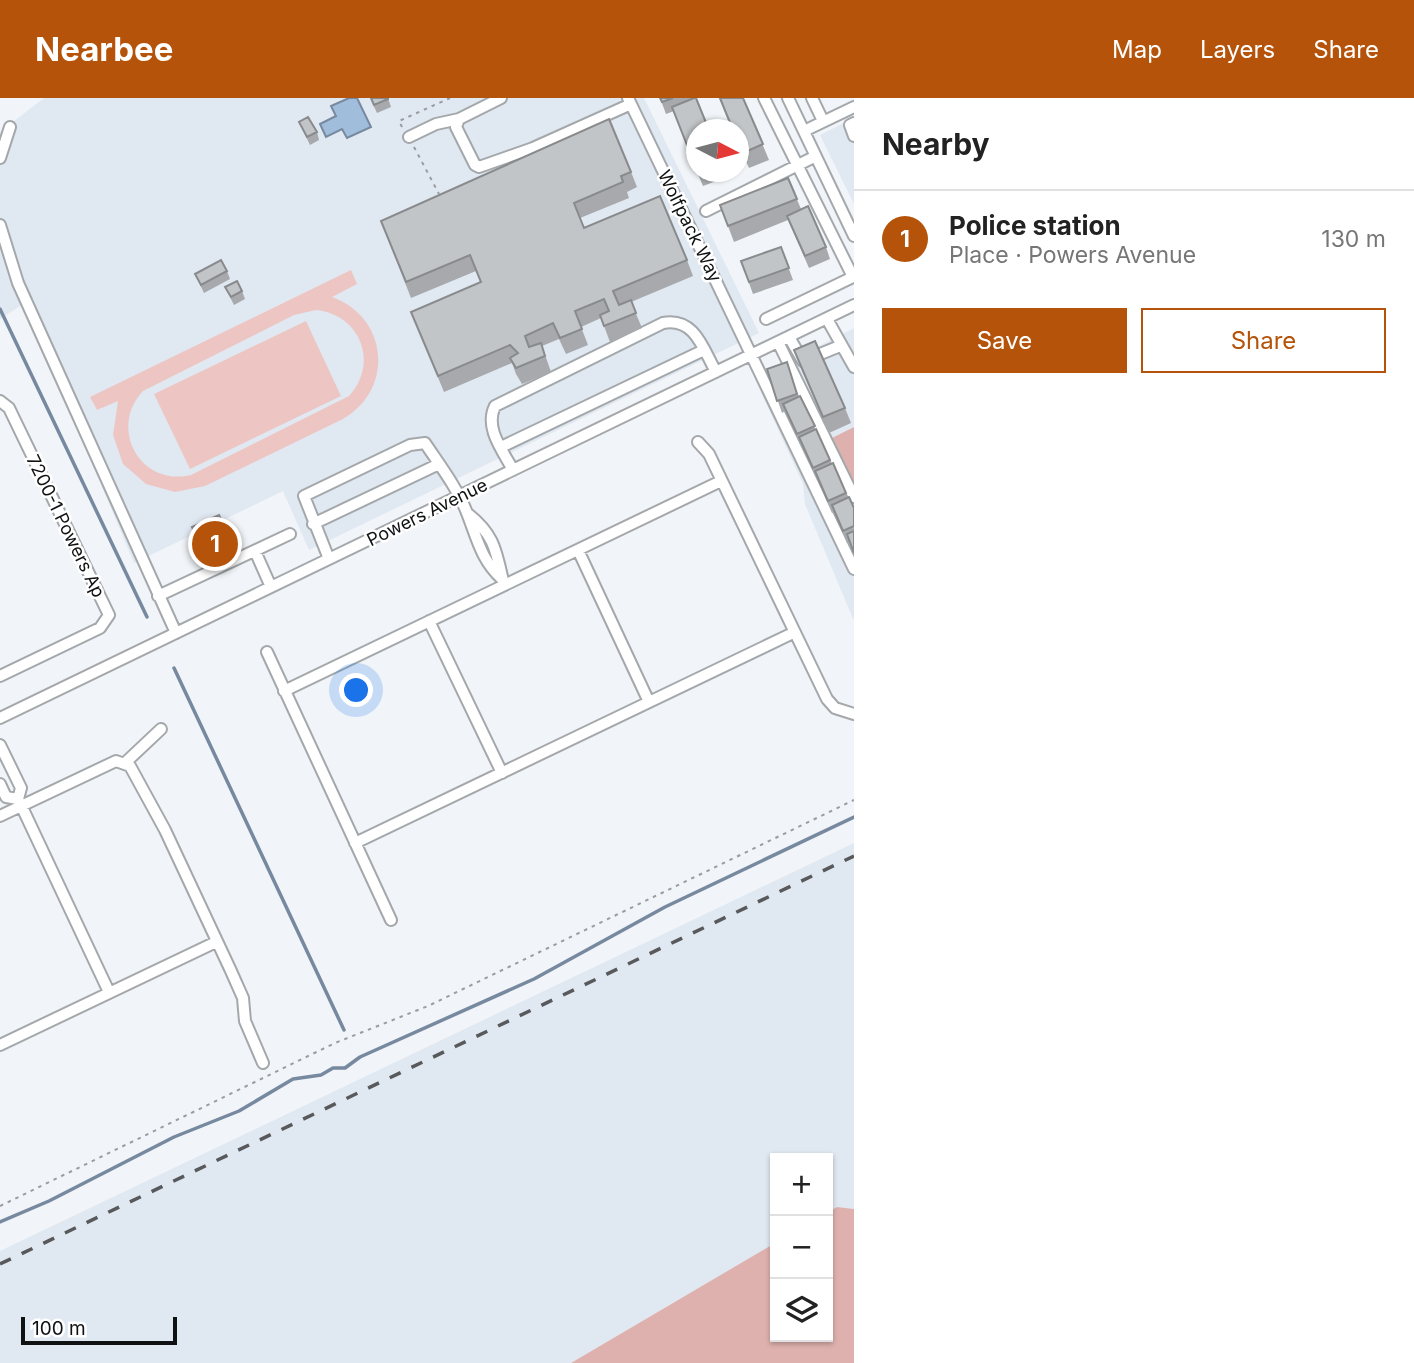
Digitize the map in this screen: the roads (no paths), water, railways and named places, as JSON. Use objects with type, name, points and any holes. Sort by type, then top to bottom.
[{"type":"street","points":[[409,137],[436,124],[458,119],[501,98]]},
{"type":"street","points":[[764,98],[853,277],[766,319]]},
{"type":"street","points":[[788,98],[814,157],[851,223],[854,236]]},
{"type":"street","points":[[812,98],[823,121]]},
{"type":"street","points":[[458,119],[456,128],[475,165],[479,167],[533,148],[629,101]]},
{"type":"street","name":"Wolfpack Way","points":[[629,101],[753,354],[854,569]]},
{"type":"street","points":[[804,131],[854,107]]},
{"type":"street","points":[[854,123],[850,125],[854,136]]},
{"type":"street","points":[[0,158],[10,127]]},
{"type":"street","points":[[706,211],[814,157]]},
{"type":"street","points":[[0,225],[18,283],[176,633]]},
{"type":"street","name":"Powers Avenue","points":[[0,718],[854,305]]},
{"type":"street","points":[[827,319],[854,367]]},
{"type":"street","points":[[513,470],[490,421],[495,406],[663,323],[673,321],[692,328],[716,372]]},
{"type":"street","points":[[789,337],[803,361],[840,345]]},
{"type":"street","points":[[778,342],[854,497]]},
{"type":"street","points":[[501,447],[704,350]]},
{"type":"street","name":"7200-1 Powers Ap","points":[[0,401],[9,408],[109,615],[100,628],[0,676]]},
{"type":"street","points":[[698,442],[709,454],[827,699],[835,708],[854,714]]},
{"type":"street","points":[[329,559],[304,496],[410,444],[425,443],[467,513],[472,532],[488,566],[503,582]]},
{"type":"street","points":[[313,524],[439,464]]},
{"type":"street","points":[[284,691],[503,582],[578,550],[722,481]]},
{"type":"street","points":[[158,596],[290,534]]},
{"type":"street","points":[[578,550],[649,702]]},
{"type":"street","points":[[255,551],[271,587]]},
{"type":"street","points":[[429,621],[502,773]]},
{"type":"street","points":[[355,843],[793,633]]},
{"type":"street","points":[[267,652],[391,920]]},
{"type":"street","points":[[0,816],[19,802],[116,761],[126,762],[161,729]]},
{"type":"street","points":[[0,745],[21,788],[19,802],[109,992]]},
{"type":"street","points":[[126,762],[165,830],[243,998],[245,1021],[263,1063]]},
{"type":"street","points":[[0,784],[6,797],[19,802]]},
{"type":"street","points":[[1,1042],[216,942]]},
{"type":"water","points":[[349,98],[357,98],[371,127],[347,138],[342,129],[326,137],[320,124],[336,116],[331,106]]},
{"type":"waterway","points":[[0,309],[147,617]]},
{"type":"waterway","points":[[174,668],[344,1030]]},
{"type":"waterway","points":[[0,1222],[49,1201],[174,1137],[239,1111],[293,1079],[321,1075],[333,1068],[345,1068],[360,1057],[534,979],[665,907],[854,817]]},
{"type":"railway","points":[[0,1264],[854,856]]},
{"type":"place","name":"Police station","points":[[215,544]]}]
